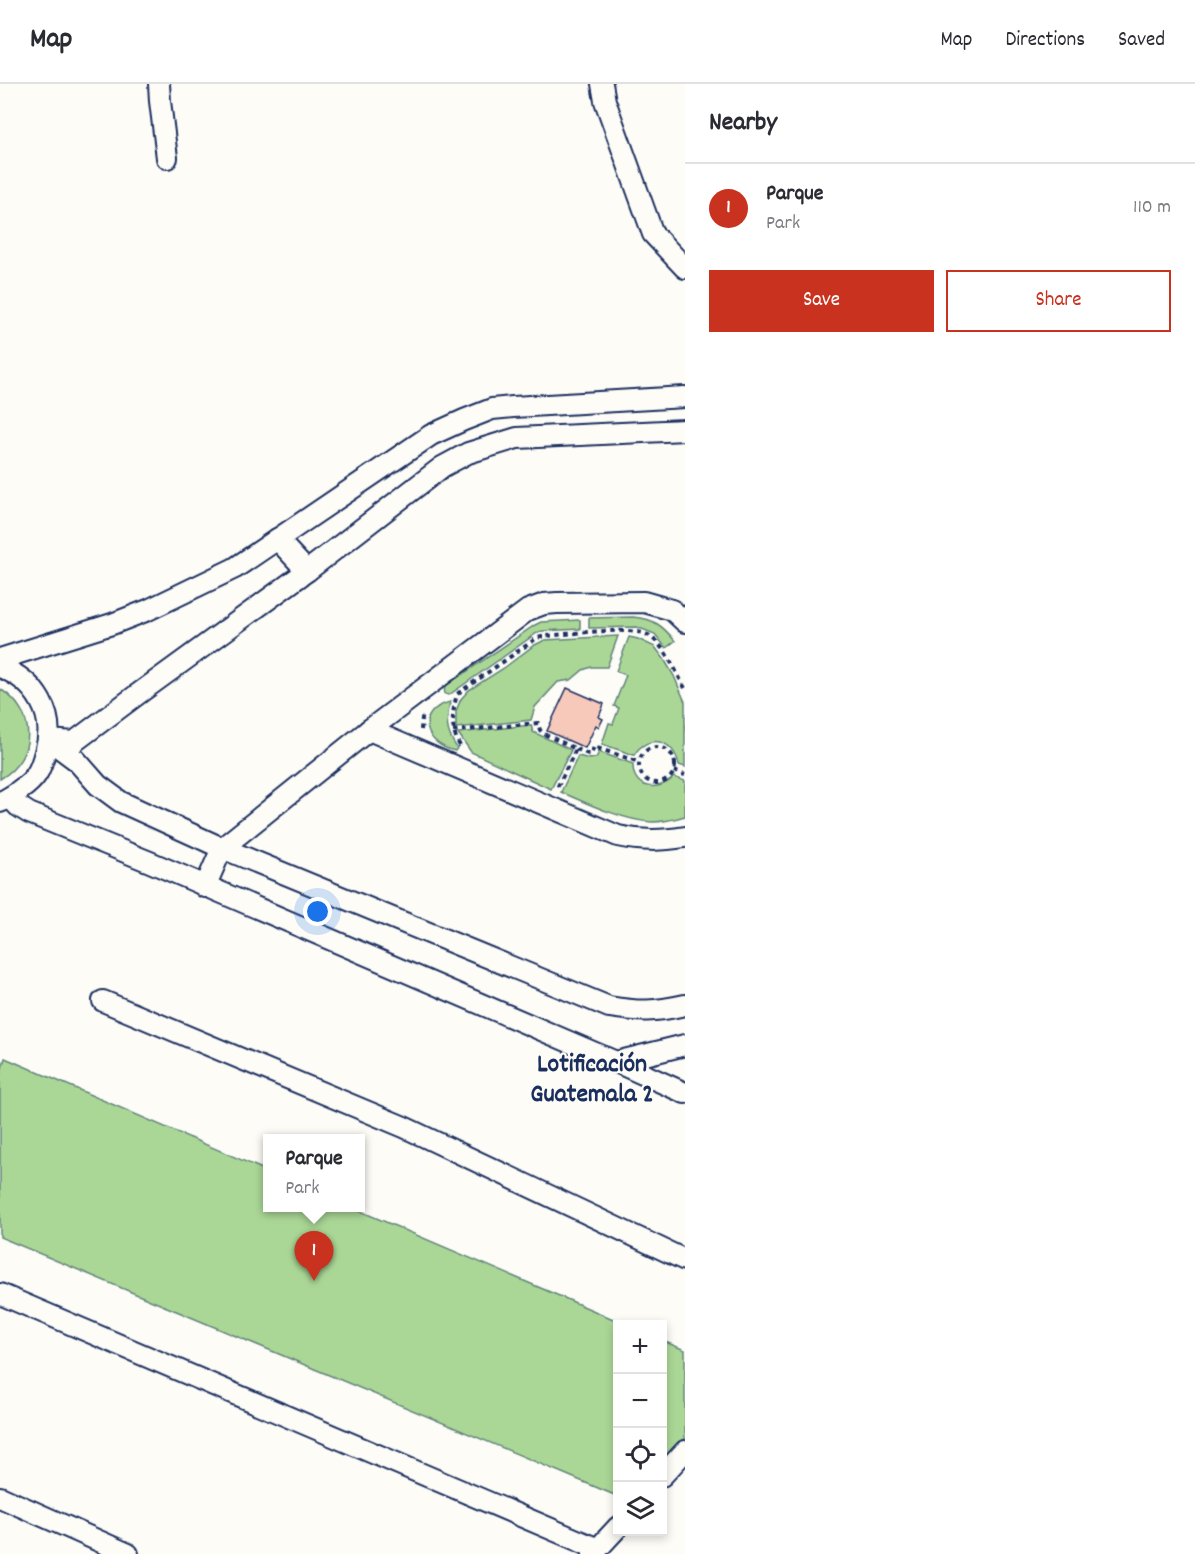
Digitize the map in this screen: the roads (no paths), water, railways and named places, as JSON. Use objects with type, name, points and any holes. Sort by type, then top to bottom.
[{"type":"street","points":[[159,84],[168,159]]},
{"type":"street","points":[[602,84],[605,101],[653,234],[685,268]]},
{"type":"street","points":[[0,660],[148,610],[234,567],[431,435],[492,409],[685,397]]},
{"type":"street","points":[[624,400],[628,433]]},
{"type":"street","points":[[49,740],[74,742],[307,571],[442,467],[468,453],[517,438],[685,430]]},
{"type":"street","points":[[277,539],[307,571]]},
{"type":"street","points":[[206,887],[222,848],[369,730],[528,610],[544,604],[644,602],[672,610],[685,622]]},
{"type":"street","points":[[0,667],[16,674],[28,684],[38,696],[49,725],[49,740],[40,770],[31,782],[4,801]]},
{"type":"street","points":[[369,730],[618,836],[637,840],[685,837]]},
{"type":"street","points":[[49,740],[76,760],[98,785],[121,802],[222,848],[609,1006],[634,1011],[654,1011],[685,1005]]},
{"type":"street","points":[[4,801],[685,1093]]},
{"type":"street","points":[[103,1001],[404,1127],[685,1260]]},
{"type":"street","points":[[616,1062],[685,1045]]},
{"type":"street","points":[[0,1294],[596,1551],[613,1532]]},
{"type":"street","points":[[667,1471],[685,1451]]},
{"type":"street","points":[[0,1497],[128,1554]]},
{"type":"place","name":"Parque","points":[[314,1281]]},
{"type":"district","name":"Lotificación Guatemala 2","points":[[592,1077]]}]
